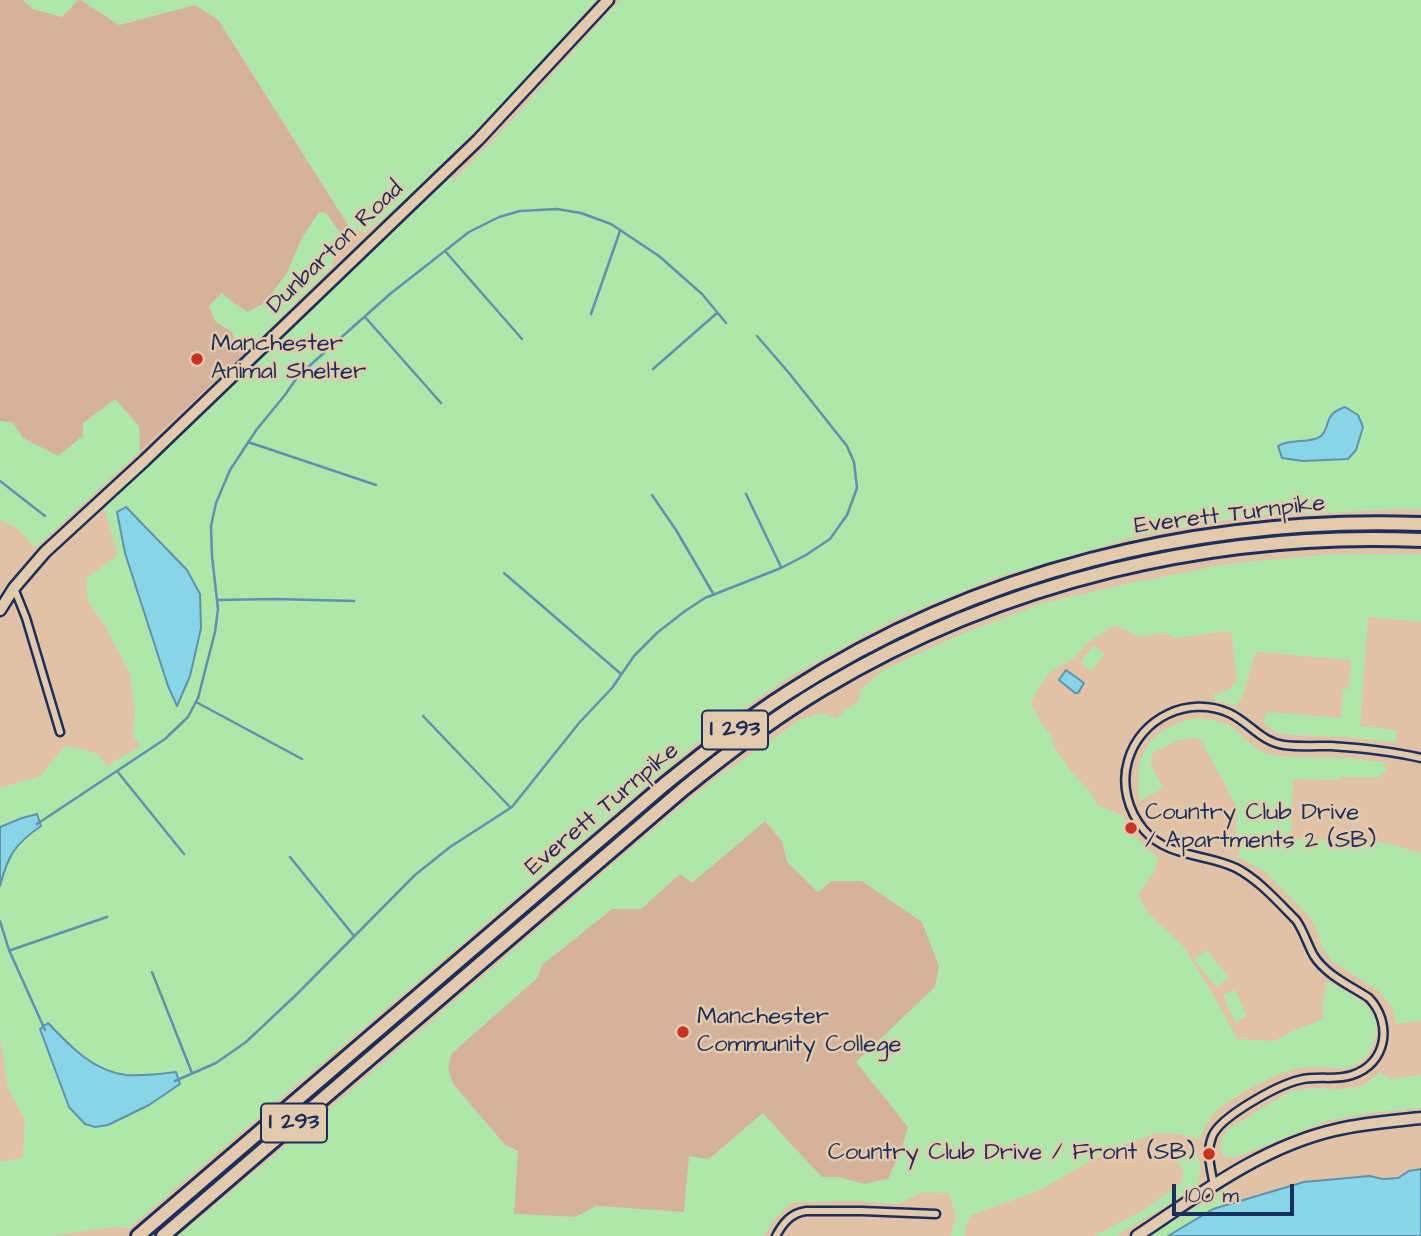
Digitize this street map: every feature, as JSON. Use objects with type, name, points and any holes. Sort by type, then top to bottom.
[{"type":"highway","name":"Everett Turnpike","points":[[138,1236],[683,770],[789,692],[855,653],[978,596],[1050,571],[1124,551],[1200,536],[1257,529],[1353,523],[1421,524]]},
{"type":"highway","name":"Everett Turnpike","points":[[163,1236],[726,754],[789,709],[856,669],[925,635],[990,608],[1107,571],[1163,559],[1278,543],[1355,539],[1421,540]]},
{"type":"street","name":"Dunbarton Road","points":[[0,610],[45,552],[144,461],[478,140],[608,0]]},
{"type":"street","points":[[14,589],[26,618],[60,732]]},
{"type":"street","points":[[1214,1185],[1210,1147],[1212,1136],[1224,1121],[1274,1090],[1291,1083],[1309,1078],[1341,1078],[1359,1073],[1373,1063],[1377,1056],[1383,1041],[1384,1027],[1375,1004],[1322,966],[1296,920],[1249,876],[1216,860],[1166,848],[1143,829],[1125,792],[1125,773],[1131,753],[1145,730],[1158,719],[1181,709],[1201,707],[1231,714],[1263,737],[1281,745],[1359,748],[1421,758]]},
{"type":"street","points":[[1137,1236],[1214,1185],[1269,1154],[1316,1135],[1353,1126],[1421,1118]]},
{"type":"street","points":[[776,1236],[781,1227],[797,1212],[936,1214]]},
{"type":"shaded area","points":[[0,0],[23,0],[33,9],[62,17],[81,0],[119,25],[195,5],[218,20],[350,228],[340,233],[326,213],[302,238],[287,273],[265,303],[248,312],[222,293],[209,306],[216,322],[231,331],[239,348],[249,349],[140,451],[139,426],[83,436],[58,457],[23,438],[13,423],[0,421]]},
{"type":"shaded area","name":"Manchester Community College","points":[[765,821],[782,841],[787,862],[832,881],[862,880],[922,922],[939,966],[935,987],[913,1010],[908,1127],[888,1179],[864,1184],[838,1177],[822,1177],[763,1113],[709,1159],[684,1213],[597,1206],[576,1217],[514,1214],[518,1151],[505,1145],[453,1084],[448,1070],[451,1054],[537,978],[542,965],[612,909],[641,908],[681,873],[753,831]]},
{"type":"green space","points":[[23,0],[78,0],[62,17],[33,9]]},
{"type":"green space","points":[[81,0],[596,0],[478,128],[402,202],[364,232],[350,228],[218,19],[195,5],[119,25]]},
{"type":"green space","points":[[621,0],[1421,0],[1421,510],[1241,517],[1138,536],[997,577],[895,619],[794,674],[713,729],[129,1228],[113,1227],[50,1236],[0,1236],[0,1162],[23,1158],[25,1120],[8,1088],[0,1035],[0,788],[40,776],[64,747],[98,754],[107,766],[140,746],[133,735],[135,712],[130,674],[105,626],[88,601],[86,578],[118,555],[104,508],[451,177],[455,179]],"holes":[[[1330,417],[1348,459],[1282,458],[1278,445],[1318,437],[1325,430]]]},
{"type":"green space","points":[[319,212],[326,213],[340,233],[340,244],[331,267],[249,349],[239,348],[231,331],[216,322],[209,306],[222,293],[248,312],[265,303],[287,273],[302,238]]},
{"type":"green space","points":[[115,399],[139,426],[140,451],[35,548],[17,528],[0,520],[0,421],[13,423],[23,438],[58,456],[83,436],[83,423]]},
{"type":"green space","points":[[1335,554],[1421,554],[1421,622],[1368,617],[1360,726],[1397,730],[1395,742],[1286,735],[1275,732],[1263,723],[1267,712],[1341,718],[1343,689],[1349,689],[1351,660],[1257,652],[1243,694],[1236,706],[1215,700],[1213,695],[1229,690],[1237,680],[1231,631],[1174,638],[1164,632],[1141,637],[1115,625],[1090,641],[1074,658],[1051,671],[1031,703],[1054,746],[1097,805],[1122,815],[1135,836],[1158,858],[1155,870],[1138,894],[1147,912],[1184,947],[1237,1039],[1274,1041],[1323,1019],[1327,981],[1356,997],[1371,1011],[1376,1020],[1374,1042],[1359,1063],[1344,1068],[1306,1067],[1285,1072],[1240,1094],[1220,1108],[1208,1121],[1199,1139],[1179,1134],[1156,1133],[1112,1149],[1036,1192],[971,1215],[966,1224],[965,1236],[951,1236],[956,1216],[949,1193],[922,1192],[898,1204],[854,1201],[792,1202],[772,1222],[764,1236],[178,1236],[664,820],[711,782],[799,720],[822,713],[837,719],[859,701],[861,689],[883,670],[959,635],[1043,603],[1233,563]],"holes":[[[765,821],[782,841],[787,862],[818,892],[832,881],[862,881],[922,922],[939,966],[935,987],[856,1062],[908,1127],[888,1179],[864,1184],[838,1177],[822,1177],[763,1113],[709,1159],[689,1156],[684,1212],[596,1206],[576,1217],[514,1214],[518,1151],[505,1145],[453,1084],[448,1069],[451,1054],[537,978],[542,965],[612,909],[641,909],[680,874],[692,883]]]},
{"type":"green space","points":[[1094,645],[1105,654],[1091,671],[1080,662]]},
{"type":"green space","points":[[1198,718],[1226,724],[1254,747],[1269,754],[1384,762],[1386,772],[1378,777],[1293,779],[1291,839],[1378,841],[1421,853],[1421,1021],[1396,1024],[1393,1009],[1380,992],[1331,960],[1322,947],[1318,932],[1309,916],[1264,871],[1238,857],[1240,846],[1235,832],[1238,809],[1202,742],[1195,737],[1176,741],[1153,753],[1150,763],[1163,788],[1140,801],[1139,770],[1148,745],[1169,727]]},
{"type":"green space","points":[[1206,950],[1229,977],[1217,987],[1194,960]]},
{"type":"green space","points":[[1235,990],[1247,1017],[1235,1022],[1223,995]]},
{"type":"green space","points":[[1380,1072],[1390,1079],[1421,1075],[1421,1108],[1326,1121],[1234,1158],[1224,1156],[1220,1148],[1221,1139],[1228,1129],[1289,1092],[1310,1088],[1342,1089],[1363,1086]]},
{"type":"green space","points":[[1174,1150],[1197,1152],[1201,1170],[1197,1186],[1117,1236],[1094,1236],[1144,1210],[1181,1183],[1184,1171],[1175,1160]]},
{"type":"green space","points":[[1227,1187],[1234,1202],[1213,1209],[1168,1236],[1149,1236]]},
{"type":"water","points":[[1345,407],[1358,415],[1363,427],[1356,450],[1348,459],[1303,461],[1282,458],[1278,446],[1321,436],[1333,413]]},
{"type":"water","points":[[126,507],[187,570],[200,594],[201,628],[190,676],[177,706],[125,553],[117,512]]},
{"type":"water","points":[[1066,670],[1084,683],[1078,693],[1059,680]]},
{"type":"water","points":[[37,814],[41,826],[14,851],[0,886],[0,827]]},
{"type":"water","points":[[48,1023],[74,1049],[103,1068],[126,1075],[176,1072],[180,1084],[149,1105],[108,1125],[95,1127],[85,1124],[69,1107],[40,1029]]},
{"type":"water","points":[[1421,1169],[1421,1236],[1168,1236],[1213,1209],[1304,1182],[1369,1176],[1398,1178],[1409,1171]]},
{"type":"waterway","points":[[37,824],[165,739],[188,717],[198,698],[215,632],[218,609],[211,526],[216,503],[230,470],[257,429],[298,376],[390,294],[469,232],[499,217],[520,211],[557,209],[581,213],[611,224],[659,256],[702,294],[726,323]]},
{"type":"waterway","points":[[591,314],[620,231]]},
{"type":"waterway","points":[[445,251],[522,339]]},
{"type":"waterway","points":[[653,369],[717,313]]},
{"type":"waterway","points":[[365,317],[441,403]]},
{"type":"waterway","points":[[175,1081],[216,1063],[246,1042],[415,875],[450,847],[512,807],[579,723],[612,688],[634,656],[658,632],[705,598],[781,568],[830,539],[847,515],[857,488],[854,462],[847,446],[757,336]]},
{"type":"waterway","points":[[248,442],[376,485]]},
{"type":"waterway","points":[[0,481],[45,516]]},
{"type":"waterway","points":[[746,494],[781,567]]},
{"type":"waterway","points":[[652,495],[714,595]]},
{"type":"waterway","points":[[504,573],[621,674]]},
{"type":"waterway","points":[[217,600],[354,601]]},
{"type":"waterway","points":[[196,702],[302,759]]},
{"type":"waterway","points":[[423,716],[510,807]]},
{"type":"waterway","points":[[117,771],[184,854]]},
{"type":"waterway","points":[[290,857],[354,936]]},
{"type":"waterway","points":[[11,950],[107,917]]},
{"type":"waterway","points":[[0,921],[9,950],[45,1030]]},
{"type":"waterway","points":[[152,972],[192,1073]]},
{"type":"place","name":"Manchester Animal Shelter","points":[[197,359]]},
{"type":"place","name":"Country Club Drive / Apartments 2 (SB)","points":[[1131,828]]},
{"type":"place","name":"Manchester Community College","points":[[683,1032]]},
{"type":"place","name":"Country Club Drive / Front (SB)","points":[[1209,1154]]}]
